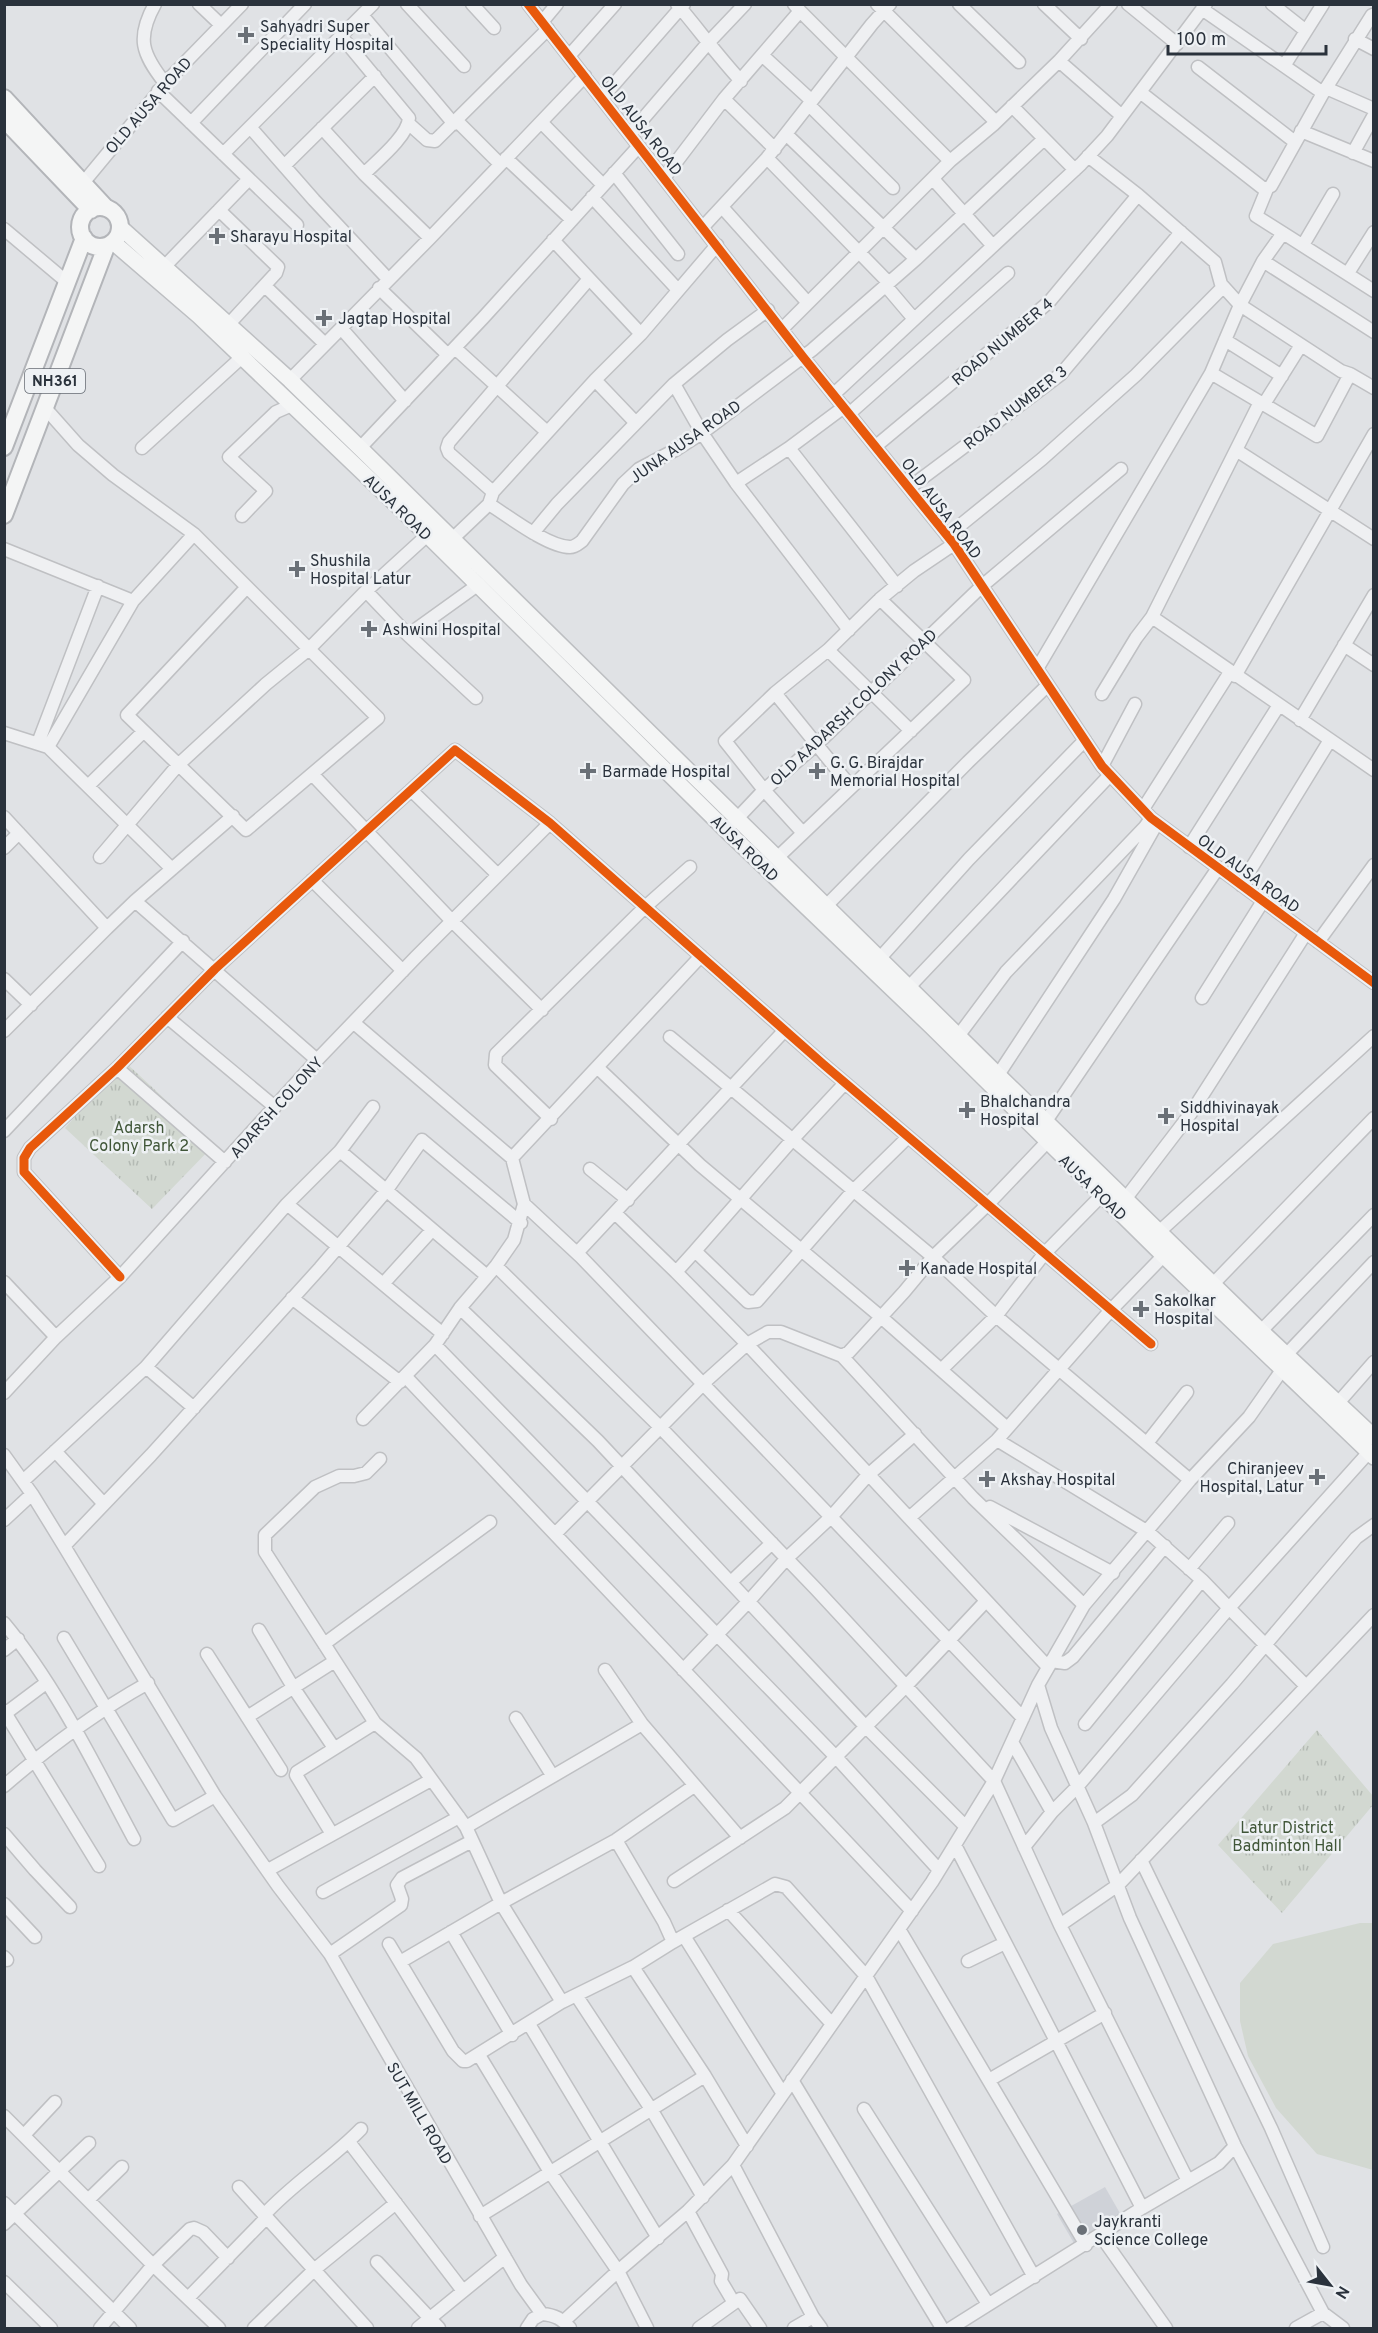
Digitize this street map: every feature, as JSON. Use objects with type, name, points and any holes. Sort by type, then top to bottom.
[{"type":"highway","points":[[4,98],[83,183],[98,209]]},
{"type":"highway","points":[[4,119],[98,209],[114,212],[120,226],[119,235],[110,244]]},
{"type":"highway","points":[[84,238],[81,222],[98,209]]},
{"type":"highway","name":"AUSA ROAD","points":[[84,238],[97,247],[110,244]]},
{"type":"highway","name":"NH361","points":[[4,447],[84,238]]},
{"type":"highway","name":"NH361","points":[[4,515],[110,244]]},
{"type":"main road","points":[[120,226],[290,380],[454,538],[731,824],[778,857],[998,1075],[1160,1231],[1169,1250],[1213,1284],[1261,1331],[1284,1363],[1338,1403],[1372,1449]]},
{"type":"main road","name":"AUSA ROAD","points":[[110,244],[199,316],[242,357],[731,824],[1047,1142],[1102,1195],[1169,1250],[1372,1449]]},
{"type":"street","points":[[154,4],[142,37],[150,64],[162,87],[191,123],[297,225]]},
{"type":"street","points":[[199,4],[221,25]]},
{"type":"street","name":"OLD AUSA ROAD","points":[[83,183],[162,87],[242,4]]},
{"type":"street","points":[[191,123],[304,4]]},
{"type":"street","points":[[223,154],[373,4]]},
{"type":"street","points":[[407,4],[464,66]]},
{"type":"street","points":[[472,4],[494,28]]},
{"type":"street","name":"OLD AUSA ROAD","points":[[528,4],[803,357],[950,540],[1106,771],[1150,817],[1374,983]]},
{"type":"street","points":[[341,36],[405,112],[408,123],[435,141],[545,26],[557,4]]},
{"type":"street","points":[[569,56],[615,4]]},
{"type":"street","points":[[630,134],[708,43],[745,4]]},
{"type":"street","points":[[959,4],[1019,62]]},
{"type":"street","points":[[1044,4],[1081,39]]},
{"type":"street","points":[[782,328],[950,161],[996,122],[1059,61],[1111,4]]},
{"type":"street","points":[[1128,4],[1177,44]]},
{"type":"street","points":[[1272,4],[1306,31]]},
{"type":"street","points":[[1284,66],[1323,4]]},
{"type":"street","points":[[602,98],[680,6],[741,81]]},
{"type":"street","points":[[702,228],[771,154],[884,7],[996,122]]},
{"type":"street","points":[[834,394],[1075,170],[1122,116],[1204,7],[1284,66],[1325,90],[1374,108]]},
{"type":"street","points":[[664,178],[797,8],[950,161]]},
{"type":"street","points":[[362,15],[455,122],[572,220]]},
{"type":"street","points":[[1372,15],[1355,39],[1267,189],[1256,216],[1374,291]]},
{"type":"street","points":[[1355,39],[1374,49]]},
{"type":"street","points":[[762,55],[893,188]]},
{"type":"street","points":[[1059,61],[1122,116]]},
{"type":"street","points":[[1198,67],[1295,142]]},
{"type":"street","points":[[284,166],[375,76]]},
{"type":"street","points":[[290,380],[585,76]]},
{"type":"street","points":[[1140,92],[1264,189],[1267,189]]},
{"type":"street","points":[[724,99],[887,284],[914,319]]},
{"type":"street","points":[[1012,106],[1075,170]]},
{"type":"street","points":[[1353,153],[1374,115]]},
{"type":"street","points":[[541,122],[603,185]]},
{"type":"street","points":[[364,174],[399,139],[408,123]]},
{"type":"street","points":[[250,127],[384,284],[452,351],[547,432]]},
{"type":"street","points":[[322,128],[364,174],[430,238]]},
{"type":"street","points":[[1301,131],[1374,161]]},
{"type":"street","points":[[786,134],[916,259]]},
{"type":"street","name":"JUNA AUSA ROAD","points":[[496,387],[452,436],[447,448],[449,453],[491,498],[533,533],[560,545],[576,546],[623,484],[639,469],[702,433],[803,357],[916,259],[1044,139]]},
{"type":"street","points":[[360,448],[639,146]]},
{"type":"street","points":[[1088,156],[1138,195],[1215,262],[1223,287],[1240,304],[1341,371],[1374,388]]},
{"type":"street","points":[[614,173],[678,254]]},
{"type":"street","points":[[165,266],[249,178]]},
{"type":"street","points":[[933,179],[993,246]]},
{"type":"street","points":[[1303,245],[1333,194]]},
{"type":"street","name":"ROAD NUMBER 4","points":[[876,446],[1050,302],[1138,195]]},
{"type":"street","points":[[592,197],[678,290]]},
{"type":"street","points":[[722,207],[808,303]]},
{"type":"street","points":[[219,210],[276,263],[278,270],[229,324]]},
{"type":"street","points":[[4,229],[67,282]]},
{"type":"street","name":"ROAD NUMBER 3","points":[[909,489],[1061,374],[1181,232]]},
{"type":"street","points":[[1348,273],[1374,232]]},
{"type":"street","points":[[1037,669],[1211,373],[1240,304],[1263,261],[1283,233]]},
{"type":"street","points":[[553,240],[641,334]]},
{"type":"street","points":[[442,549],[491,498],[595,380],[641,334],[717,245]]},
{"type":"street","points":[[1263,261],[1374,332]]},
{"type":"street","points":[[736,483],[847,410],[1008,273]]},
{"type":"street","points":[[496,387],[589,279]]},
{"type":"street","points":[[265,286],[325,344]]},
{"type":"street","points":[[803,833],[764,790],[725,741],[775,693],[828,650],[880,599],[1136,375],[1223,287]]},
{"type":"street","points":[[533,533],[557,504],[674,384],[768,310]]},
{"type":"street","points":[[341,328],[405,401]]},
{"type":"street","points":[[1225,340],[1282,376]]},
{"type":"street","points":[[1102,694],[1136,638],[1152,617],[1236,450],[1262,403],[1301,345]]},
{"type":"street","points":[[142,448],[242,357]]},
{"type":"street","points":[[1211,373],[1317,436],[1350,374]]},
{"type":"street","points":[[595,380],[636,423]]},
{"type":"street","points":[[674,384],[702,433],[736,483],[849,630]]},
{"type":"street","points":[[242,516],[266,490],[230,457],[276,412],[292,405]]},
{"type":"street","points":[[46,409],[78,444],[113,475],[194,534],[378,718],[246,830],[127,715],[246,587]]},
{"type":"street","points":[[959,1035],[1006,972],[1145,827],[1374,434]]},
{"type":"street","points":[[789,448],[897,586]]},
{"type":"street","points":[[1236,450],[1374,539]]},
{"type":"street","name":"OLD AADARSH COLONY ROAD","points":[[731,824],[764,790],[817,744],[982,586],[1121,469]]},
{"type":"street","points":[[100,857],[178,765],[266,684],[309,649],[366,591],[440,525]]},
{"type":"street","points":[[43,745],[133,601],[194,534]]},
{"type":"street","points":[[4,549],[133,601]]},
{"type":"street","points":[[408,635],[479,585]]},
{"type":"street","points":[[43,745],[98,586]]},
{"type":"street","points":[[366,591],[408,635],[476,698]]},
{"type":"street","points":[[1300,720],[1374,595]]},
{"type":"street","points":[[778,857],[964,680],[880,599]]},
{"type":"street","points":[[1152,617],[1300,720],[1372,765]]},
{"type":"street","points":[[1344,645],[1374,665]]},
{"type":"street","points":[[828,650],[910,730]]},
{"type":"street","points":[[827,905],[968,762],[1048,686]]},
{"type":"street","points":[[775,693],[851,787]]},
{"type":"street","points":[[909,987],[1106,771],[1135,704]]},
{"type":"street","points":[[1189,847],[1279,705]]},
{"type":"street","points":[[88,786],[143,732]]},
{"type":"street","points":[[4,733],[43,745],[128,824],[172,869]]},
{"type":"street","points":[[880,958],[969,859],[1085,740]]},
{"type":"street","points":[[1241,885],[1330,740]]},
{"type":"street","points":[[120,1277],[24,1172],[23,1164],[30,1148],[117,1068],[215,969],[455,750],[550,823],[845,1083],[1151,1344]]},
{"type":"street","points":[[312,774],[452,921],[542,1010]]},
{"type":"street","points":[[411,790],[498,875]]},
{"type":"street","points":[[4,816],[107,928]]},
{"type":"street","points":[[4,1031],[135,901],[233,816]]},
{"type":"street","points":[[998,1075],[1114,899],[1150,817]]},
{"type":"street","name":"ADARSH COLONY","points":[[4,1393],[56,1337],[120,1277],[317,1060],[550,823]]},
{"type":"street","points":[[4,848],[20,833]]},
{"type":"street","points":[[1318,942],[1374,865]]},
{"type":"street","points":[[551,1119],[495,1065],[496,1054],[645,907],[690,867]]},
{"type":"street","points":[[1046,1121],[1218,868]]},
{"type":"street","points":[[312,880],[403,971]]},
{"type":"street","points":[[135,901],[317,1060]]},
{"type":"street","points":[[1202,998],[1263,901]]},
{"type":"street","points":[[1126,1198],[1191,1113],[1306,933]]},
{"type":"street","points":[[4,1131],[183,941]]},
{"type":"street","points":[[512,1158],[551,1119],[701,956]]},
{"type":"street","points":[[4,979],[31,1005]]},
{"type":"street","points":[[167,1017],[275,1107]]},
{"type":"street","points":[[354,1023],[512,1158],[525,1204],[514,1240],[496,1266],[460,1308],[435,1345],[363,1419]]},
{"type":"street","points":[[577,1253],[785,1030]]},
{"type":"street","points":[[1160,1231],[1374,1036]]},
{"type":"street","points":[[670,1037],[933,1257],[996,1316],[1190,1480]]},
{"type":"street","points":[[117,1068],[225,1162]]},
{"type":"street","points":[[598,1068],[740,1199],[881,1317],[1008,1428]]},
{"type":"street","points":[[676,1272],[845,1083]]},
{"type":"street","points":[[23,1481],[146,1367],[287,1204],[340,1151],[373,1107]]},
{"type":"street","points":[[1213,1284],[1374,1118]]},
{"type":"street","points":[[695,1251],[748,1302],[757,1301],[853,1191],[908,1137]]},
{"type":"street","points":[[64,1545],[194,1408],[339,1245],[386,1191],[422,1140],[521,1223]]},
{"type":"street","points":[[842,1356],[849,1352],[933,1257],[1047,1142]]},
{"type":"street","points":[[340,1151],[487,1276]]},
{"type":"street","points":[[590,1169],[628,1200]]},
{"type":"street","points":[[941,1370],[996,1316],[1044,1254],[1102,1195]]},
{"type":"street","points":[[287,1204],[443,1334]]},
{"type":"street","points":[[525,1204],[577,1253],[704,1383],[1023,1718]]},
{"type":"street","points":[[615,1213],[747,1344],[986,1601],[1049,1664],[1065,1663],[1073,1657],[1165,1546]]},
{"type":"street","points":[[1261,1331],[1374,1215]]},
{"type":"street","points":[[383,1284],[432,1230]]},
{"type":"street","points":[[909,1518],[997,1440],[1110,1311],[1169,1250]]},
{"type":"street","points":[[527,2328],[533,2319],[542,2314],[552,2315],[567,2325],[618,2271],[688,2211],[733,2165],[912,1911],[955,1845],[994,1781],[1038,1685],[1084,1605],[1190,1480],[1249,1417],[1284,1363],[1374,1262]]},
{"type":"street","points":[[496,1266],[660,1427],[907,1685],[994,1781],[1060,1925],[1188,2181]]},
{"type":"street","points":[[4,1282],[56,1337]]},
{"type":"street","points":[[292,1298],[403,1380],[555,1534],[912,1911]]},
{"type":"street","points":[[460,1308],[621,1466],[866,1727],[966,1827]]},
{"type":"street","points":[[555,1534],[704,1383],[747,1344],[768,1332],[781,1332],[842,1356],[973,1498],[1084,1605]]},
{"type":"street","points":[[435,1345],[836,1757],[939,1870]]},
{"type":"street","points":[[1338,1403],[1374,1362]]},
{"type":"street","points":[[146,1367],[194,1408]]},
{"type":"street","points":[[1148,1443],[1187,1392]]},
{"type":"street","points":[[683,1670],[786,1559],[831,1517],[868,1475],[915,1434]]},
{"type":"street","points":[[997,1440],[1148,1532],[1202,1580],[1306,1686]]},
{"type":"street","points":[[1024,1848],[1052,1812],[1077,1787],[1229,1608],[1372,1449]]},
{"type":"street","points":[[55,1451],[104,1504]]},
{"type":"street","name":"SUT MILL ROAD","points":[[4,1455],[64,1545],[215,1796],[278,1886],[330,1954],[504,2257],[542,2314]]},
{"type":"street","points":[[380,1459],[366,1473],[339,1476],[315,1487],[265,1535],[265,1552],[375,1723],[416,1758],[462,1822],[501,1903],[562,2002]]},
{"type":"street","points":[[4,1520],[32,1494]]},
{"type":"street","points":[[973,1498],[1113,1573]]},
{"type":"street","points":[[324,1644],[490,1522]]},
{"type":"street","points":[[1190,1569],[1228,1523]]},
{"type":"street","points":[[1094,1823],[1132,1795],[1356,1538],[1374,1525]]},
{"type":"street","points":[[731,1582],[772,1543]]},
{"type":"street","points":[[1085,1724],[1202,1580]]},
{"type":"street","points":[[674,1881],[784,1808],[907,1685],[986,1601]]},
{"type":"street","points":[[1060,1925],[1118,1885],[1374,1615]]},
{"type":"street","points":[[4,1623],[46,1683],[134,1839]]},
{"type":"street","points":[[259,1630],[293,1687],[334,1748]]},
{"type":"street","points":[[64,1638],[173,1820],[215,1796]]},
{"type":"street","points":[[4,1650],[18,1640]]},
{"type":"street","points":[[207,1654],[281,1770]]},
{"type":"street","points":[[247,1717],[335,1661]]},
{"type":"street","points":[[605,1670],[642,1724],[740,1838]]},
{"type":"street","points":[[46,1683],[5,1712],[99,1866]]},
{"type":"street","points":[[4,1785],[105,1707],[148,1683]]},
{"type":"street","points":[[1038,1685],[1051,1728],[1094,1823],[1130,1918],[1235,2146],[1323,2313],[1343,2328]]},
{"type":"street","points":[[516,1719],[552,1775]]},
{"type":"street","points":[[332,1834],[296,1775],[304,1766],[375,1723]]},
{"type":"street","points":[[323,1892],[552,1775],[642,1724]]},
{"type":"street","points":[[1012,1742],[1052,1812]]},
{"type":"street","points":[[268,1870],[431,1780]]},
{"type":"street","points":[[400,1962],[616,1839],[694,1786]]},
{"type":"street","points":[[4,1834],[70,1907]]},
{"type":"street","points":[[616,1839],[664,1922],[678,1939],[783,2094]]},
{"type":"street","points":[[330,1954],[401,1905],[402,1899],[397,1885],[402,1878],[472,1841]]},
{"type":"street","points":[[955,1845],[1142,2208]]},
{"type":"street","points":[[1141,1860],[1272,2128],[1323,2247]]},
{"type":"street","points":[[390,1944],[453,2051],[463,2061],[467,2061],[562,2002],[633,1967],[775,1884],[786,1887],[866,1976],[1034,2277]]},
{"type":"street","points":[[4,1904],[35,1937]]},
{"type":"street","points":[[728,1910],[832,2024]]},
{"type":"street","points":[[899,1929],[1086,2245]]},
{"type":"street","points":[[451,1932],[512,2035]]},
{"type":"street","points":[[968,1961],[1005,1942]]},
{"type":"street","points":[[633,1967],[705,2076],[747,2146]]},
{"type":"street","points":[[576,1995],[651,2109],[703,2197]]},
{"type":"street","points":[[989,2080],[1105,2013]]},
{"type":"street","points":[[529,2024],[658,2238]]},
{"type":"street","points":[[479,2055],[550,2172],[618,2271],[647,2328]]},
{"type":"street","points":[[480,2216],[705,2076]]},
{"type":"street","points":[[792,2080],[942,2328]]},
{"type":"street","points":[[24,2135],[55,2102]]},
{"type":"street","points":[[864,2109],[988,2304]]},
{"type":"street","points":[[4,2116],[219,2328]]},
{"type":"street","points":[[188,2298],[306,2175],[349,2142],[361,2129]]},
{"type":"street","points":[[349,2142],[463,2291]]},
{"type":"street","points":[[4,2224],[89,2143]]},
{"type":"street","points":[[951,2328],[1142,2208],[1219,2163],[1235,2146]]},
{"type":"street","points":[[733,2165],[821,2328]]},
{"type":"street","points":[[89,2199],[122,2166]]},
{"type":"street","points":[[239,2187],[367,2328]]},
{"type":"street","points":[[4,2203],[130,2328]]},
{"type":"street","points":[[254,2328],[315,2269],[396,2203]]},
{"type":"street","points":[[688,2211],[722,2274],[721,2281],[734,2302]]},
{"type":"street","points":[[100,2328],[153,2265],[182,2235],[194,2228],[203,2232],[228,2258]]},
{"type":"street","points":[[1101,2235],[1166,2328]]},
{"type":"street","points":[[418,2328],[504,2257]]},
{"type":"street","points":[[377,2262],[438,2328]]},
{"type":"street","points":[[4,2282],[51,2328]]},
{"type":"street","points":[[699,2328],[740,2299],[760,2328]]},
{"type":"street","points":[[1296,2328],[1323,2313]]},
{"type":"street","points":[[795,2328],[813,2316]]},
{"type":"shaded area","name":"Jaykranti Science College","points":[[1105,2187],[1121,2215],[1075,2245],[1057,2214]]},
{"type":"green space","name":"Adarsh Colony Park 2","points":[[124,1061],[214,1145],[152,1209],[65,1128]]},
{"type":"green space","name":"Latur District Badminton Hall","points":[[1317,1730],[1373,1796],[1373,1805],[1282,1913],[1218,1845]]},
{"type":"green space","points":[[1360,1923],[1373,1923],[1373,2170],[1317,2154],[1276,2108],[1248,2056],[1240,2021],[1240,1983],[1273,1944]]},
{"type":"cycle path","points":[[528,4],[803,357],[954,544],[1102,766],[1151,818],[1374,983]]},
{"type":"cycle path","points":[[120,1277],[24,1172],[24,1158],[30,1148],[117,1068],[215,969],[455,750],[550,823],[823,1064],[1151,1344]]},
{"type":"place","name":"Sahyadri Super Speciality Hospital","points":[[246,35]]},
{"type":"place","name":"Sharayu Hospital","points":[[217,236]]},
{"type":"place","name":"Jagtap Hospital","points":[[324,318]]},
{"type":"place","name":"Shushila Hospital Latur","points":[[297,569]]},
{"type":"place","name":"Ashwini Hospital","points":[[369,629]]},
{"type":"place","name":"Barmade Hospital","points":[[588,771]]},
{"type":"place","name":"G. G. Birajdar Memorial Hospital","points":[[817,771]]},
{"type":"place","name":"Bhalchandra Hospital","points":[[967,1110]]},
{"type":"place","name":"Siddhivinayak Hospital","points":[[1166,1116]]},
{"type":"place","name":"Kanade Hospital","points":[[907,1268]]},
{"type":"place","name":"Sakolkar Hospital","points":[[1141,1309]]},
{"type":"place","name":"Chiranjeev Hospital, Latur","points":[[1317,1477]]},
{"type":"place","name":"Akshay Hospital","points":[[987,1479]]},
{"type":"place","name":"Jaykranti Science College","points":[[1082,2230]]}]
